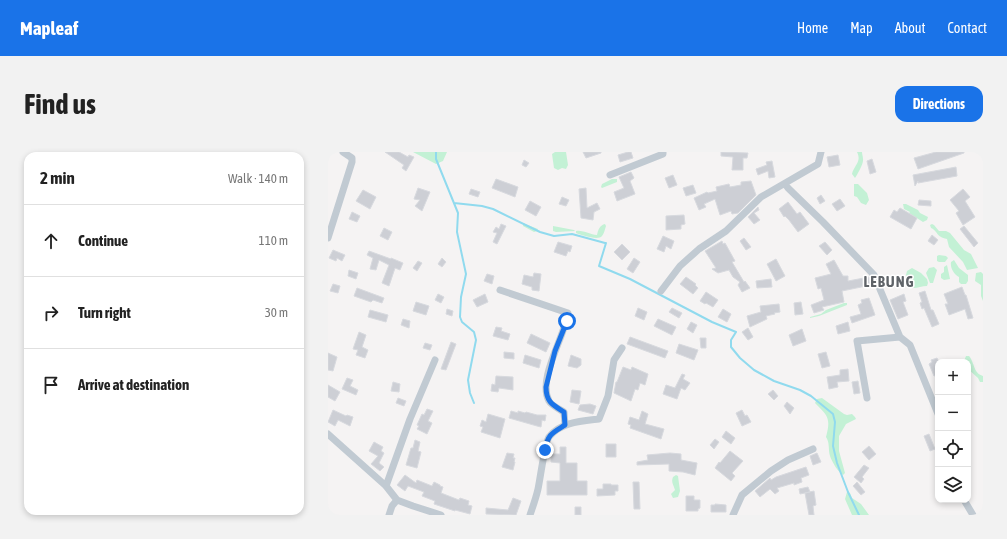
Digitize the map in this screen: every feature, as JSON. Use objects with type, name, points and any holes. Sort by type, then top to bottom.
[{"type":"street","points":[[328,238],[352,162],[352,158],[343,152]]},
{"type":"street","points":[[610,175],[663,154],[663,152]]},
{"type":"street","points":[[661,291],[680,266],[699,249],[726,231],[761,197],[818,164],[821,152]]},
{"type":"street","points":[[785,184],[871,271],[879,286],[900,337],[910,345],[935,407]]},
{"type":"street","points":[[500,290],[568,313],[567,321],[552,361],[546,387],[549,402],[564,412],[565,425]]},
{"type":"street","points":[[867,398],[857,341],[900,337]]},
{"type":"street","points":[[530,515],[538,489],[547,439],[554,432],[565,425],[584,420],[599,419],[608,396],[614,360],[622,348]]},
{"type":"street","points":[[386,486],[410,419],[435,360]]},
{"type":"street","points":[[328,434],[386,486],[397,500],[441,515]]},
{"type":"street","points":[[733,515],[742,496],[771,471],[788,460],[813,449]]},
{"type":"street","points":[[389,515],[392,506],[397,500]]},
{"type":"street","points":[[966,503],[973,515]]},
{"type":"green space","points":[[413,152],[447,152],[443,161],[436,164]]},
{"type":"green space","points":[[555,152],[566,152],[568,165],[566,169],[562,168],[558,170],[554,168],[552,154]]},
{"type":"green space","points":[[857,152],[862,152],[863,161],[855,178],[852,174],[859,158]]},
{"type":"green space","points":[[612,179],[617,179],[617,182],[602,188],[601,187],[602,184]]},
{"type":"green space","points":[[854,184],[858,184],[867,193],[869,200],[866,205],[861,203],[857,197],[854,196]]},
{"type":"green space","points":[[903,204],[906,204],[928,217],[927,220],[923,222],[909,213],[910,212],[904,209]]},
{"type":"green space","points":[[523,223],[538,229],[534,232],[523,226]]},
{"type":"green space","points":[[605,224],[606,226],[604,233],[602,236],[597,238],[576,233],[576,231],[579,231],[597,235],[602,225]]},
{"type":"green space","points":[[932,224],[939,231],[946,231],[950,233],[964,250],[971,254],[978,268],[967,270],[963,262],[949,247],[947,239],[941,237],[931,228],[930,225]]},
{"type":"green space","points":[[553,226],[575,231],[556,232],[553,231]]},
{"type":"green space","points":[[937,256],[946,256],[948,258],[945,262],[939,262],[937,261]]},
{"type":"green space","points":[[954,260],[959,268],[968,275],[968,281],[966,284],[961,284],[959,282],[959,277],[953,271],[951,262]]},
{"type":"green space","points":[[947,265],[950,279],[944,280],[941,278],[941,274],[944,272],[944,267]]},
{"type":"green space","points":[[934,267],[937,270],[933,283],[930,283],[926,273],[929,268]]},
{"type":"green space","points":[[912,268],[921,273],[927,279],[927,286],[913,288],[906,275],[907,271]]},
{"type":"green space","points":[[981,272],[983,274],[983,301],[981,296],[981,285],[975,281],[976,273]]},
{"type":"green space","points":[[847,303],[847,305],[810,318],[810,317],[821,314],[826,310]]},
{"type":"green space","points":[[966,356],[969,356],[970,359],[965,359]]},
{"type":"green space","points":[[971,360],[977,373],[983,376],[983,382],[980,382],[971,372]]},
{"type":"green space","points":[[822,398],[844,414],[852,414],[856,419],[846,424],[839,436],[839,451],[845,473],[843,475],[835,467],[830,456],[826,437],[828,421],[826,414],[815,403],[817,399]]},
{"type":"green space","points":[[676,475],[678,476],[680,491],[678,497],[673,498],[671,494],[675,490],[672,480]]},
{"type":"green space","points":[[847,492],[850,493],[852,498],[861,504],[869,515],[852,515],[845,499]]},
{"type":"building","points":[[385,152],[399,152],[408,157],[409,155],[414,157],[406,171],[402,168],[404,165]]},
{"type":"building","points":[[583,152],[601,152],[601,153],[586,158]]},
{"type":"building","points":[[631,152],[633,158],[620,162],[618,155]]},
{"type":"building","points":[[721,152],[748,153],[747,158],[743,158],[743,170],[732,170],[733,157],[721,156]]},
{"type":"building","points":[[936,152],[964,153],[918,169],[914,158]]},
{"type":"building","points":[[838,155],[840,165],[829,167],[827,157]]},
{"type":"building","points":[[872,159],[876,172],[870,174],[867,161]]},
{"type":"building","points":[[524,160],[529,163],[526,167],[522,165]]},
{"type":"building","points":[[772,161],[775,177],[769,178],[768,171],[758,175],[756,169],[767,165],[766,162]]},
{"type":"building","points":[[956,167],[957,176],[918,183],[918,181],[915,186],[913,175]]},
{"type":"building","points":[[631,172],[634,178],[630,181],[635,194],[617,201],[614,192],[624,188],[619,177]]},
{"type":"building","points":[[673,175],[677,185],[669,188],[665,178]]},
{"type":"building","points":[[496,179],[518,187],[515,197],[492,188]]},
{"type":"building","points":[[751,181],[756,195],[738,213],[732,214],[731,211],[720,215],[715,199],[704,204],[706,207],[699,210],[694,198],[707,192],[717,191],[716,187],[729,184],[730,187],[741,185],[741,182]]},
{"type":"building","points":[[693,185],[696,193],[686,196],[683,188]]},
{"type":"building","points":[[418,188],[430,192],[422,211],[415,206],[420,200],[414,199]]},
{"type":"building","points":[[586,188],[587,208],[597,203],[600,209],[594,212],[593,220],[581,218],[579,189]]},
{"type":"building","points":[[471,189],[480,192],[478,197],[469,194]]},
{"type":"building","points":[[963,189],[970,197],[965,201],[975,217],[963,225],[956,213],[959,211],[950,200]]},
{"type":"building","points":[[363,190],[376,197],[370,209],[356,201]]},
{"type":"building","points":[[821,195],[825,201],[820,204],[817,198]]},
{"type":"building","points":[[562,197],[569,200],[566,206],[559,204]]},
{"type":"building","points":[[840,199],[845,206],[837,211],[832,204]]},
{"type":"building","points":[[919,200],[931,201],[931,206],[918,205]]},
{"type":"building","points":[[530,201],[541,207],[536,216],[525,210]]},
{"type":"building","points":[[788,202],[797,214],[800,212],[809,224],[798,232],[789,220],[785,216],[784,217],[779,209]]},
{"type":"building","points":[[758,207],[759,210],[754,213],[760,220],[754,224],[748,217]]},
{"type":"building","points":[[900,208],[917,218],[911,229],[890,217],[894,210],[897,212]]},
{"type":"building","points":[[352,212],[360,216],[357,222],[349,219]]},
{"type":"building","points":[[684,215],[685,224],[681,225],[681,229],[666,230],[666,216]]},
{"type":"building","points":[[501,224],[506,226],[497,244],[493,242],[497,233],[493,232],[496,227],[499,229]]},
{"type":"building","points":[[964,226],[978,243],[974,247],[960,229]]},
{"type":"building","points":[[384,228],[392,232],[388,240],[380,236]]},
{"type":"building","points":[[932,235],[938,240],[934,245],[928,241]]},
{"type":"building","points":[[663,236],[674,241],[671,249],[666,246],[664,252],[657,249]]},
{"type":"building","points":[[744,238],[751,247],[746,250],[740,241]]},
{"type":"building","points":[[722,241],[723,244],[725,243],[735,261],[732,262],[744,282],[745,281],[750,288],[742,292],[738,285],[740,282],[733,277],[729,270],[718,273],[712,269],[716,268],[705,251]]},
{"type":"building","points":[[558,242],[572,246],[570,252],[568,251],[566,256],[554,252]]},
{"type":"building","points":[[825,242],[832,250],[827,255],[819,246]]},
{"type":"building","points":[[622,244],[630,252],[622,260],[614,252]]},
{"type":"building","points":[[333,250],[345,255],[342,261],[337,258],[336,261],[329,258]]},
{"type":"building","points":[[369,251],[403,263],[400,270],[395,268],[389,286],[382,283],[389,265],[379,260],[376,270],[370,269],[373,258],[367,255]]},
{"type":"building","points":[[442,258],[446,262],[442,267],[438,264]]},
{"type":"building","points":[[634,258],[640,262],[633,273],[627,269]]},
{"type":"building","points":[[776,259],[785,276],[776,281],[767,264]]},
{"type":"building","points":[[834,260],[843,276],[848,276],[848,281],[869,277],[871,285],[842,291],[844,302],[822,307],[824,310],[814,313],[811,305],[824,300],[821,288],[818,289],[815,278],[831,274],[826,264]]},
{"type":"building","points":[[418,261],[422,263],[417,271],[413,268]]},
{"type":"building","points":[[349,270],[358,273],[356,279],[348,276]]},
{"type":"building","points":[[534,273],[541,274],[539,291],[532,290],[532,287],[522,284],[524,275],[533,277]]},
{"type":"building","points":[[487,274],[494,276],[492,284],[484,281]]},
{"type":"building","points":[[686,277],[696,284],[695,285],[698,288],[693,294],[680,284]]},
{"type":"building","points":[[771,279],[772,287],[757,288],[756,281]]},
{"type":"building","points":[[333,284],[340,286],[338,293],[330,291]]},
{"type":"building","points":[[962,287],[973,318],[968,319],[965,309],[949,315],[945,304],[948,304],[944,294]]},
{"type":"building","points":[[357,288],[384,298],[382,303],[373,300],[371,302],[354,296]]},
{"type":"building","points":[[925,291],[931,310],[933,310],[939,324],[932,327],[924,308],[922,309],[920,303],[922,302],[919,293]]},
{"type":"building","points":[[706,292],[718,300],[713,307],[700,301]]},
{"type":"building","points":[[438,294],[444,297],[441,303],[435,300]]},
{"type":"building","points":[[485,294],[488,302],[477,307],[473,300]]},
{"type":"building","points":[[904,294],[906,301],[903,302],[908,315],[898,319],[890,300]]},
{"type":"building","points":[[869,298],[875,315],[852,323],[850,317],[861,314],[858,305],[862,303],[861,300]]},
{"type":"building","points":[[416,302],[429,306],[426,315],[413,311]]},
{"type":"building","points":[[801,302],[803,314],[795,315],[794,303]]},
{"type":"building","points":[[779,304],[780,312],[766,316],[767,319],[750,327],[747,316],[761,312],[760,306]]},
{"type":"building","points":[[638,308],[647,312],[644,320],[635,316]]},
{"type":"building","points":[[672,308],[682,313],[679,318],[669,312]]},
{"type":"building","points":[[447,309],[453,311],[452,316],[446,314]]},
{"type":"building","points":[[723,309],[731,314],[727,322],[718,317]]},
{"type":"building","points":[[370,310],[388,315],[386,322],[368,317]]},
{"type":"building","points":[[403,319],[410,321],[409,328],[401,325]]},
{"type":"building","points":[[658,319],[676,327],[672,335],[654,326]]},
{"type":"building","points":[[691,322],[697,325],[693,333],[687,329]]},
{"type":"building","points":[[848,322],[850,331],[838,334],[836,326]]},
{"type":"building","points":[[496,327],[502,328],[501,331],[510,334],[508,340],[493,336]]},
{"type":"building","points":[[748,328],[753,337],[748,340],[742,332]]},
{"type":"building","points":[[802,329],[806,341],[793,346],[789,335]]},
{"type":"building","points":[[359,332],[366,335],[362,347],[368,350],[365,358],[356,355],[358,350],[353,349]]},
{"type":"building","points":[[531,334],[550,343],[546,352],[527,343]]},
{"type":"building","points":[[630,337],[668,351],[665,358],[627,344]]},
{"type":"building","points":[[700,338],[706,338],[706,348],[701,348]]},
{"type":"building","points":[[451,342],[456,344],[446,370],[441,369]]},
{"type":"building","points":[[425,343],[432,345],[430,350],[423,348]]},
{"type":"building","points":[[679,344],[698,350],[694,360],[676,353]]},
{"type":"building","points":[[504,352],[514,353],[514,359],[504,358]]},
{"type":"building","points":[[826,352],[830,366],[822,368],[818,354]]},
{"type":"building","points":[[328,353],[337,357],[333,371],[328,370]]},
{"type":"building","points":[[525,355],[541,360],[539,368],[523,363]]},
{"type":"building","points":[[571,355],[581,359],[581,365],[577,368],[568,366]]},
{"type":"building","points":[[937,358],[938,359],[935,359],[934,376],[929,364],[932,362],[931,360]]},
{"type":"building","points":[[623,367],[631,370],[632,367],[648,374],[645,385],[640,383],[638,390],[635,389],[631,401],[614,393],[616,382]]},
{"type":"building","points":[[848,369],[849,381],[837,382],[838,387],[829,389],[827,377],[840,375],[840,370]]},
{"type":"building","points":[[682,374],[685,375],[683,379],[690,383],[685,390],[681,388],[677,399],[663,394],[666,385],[675,388]]},
{"type":"building","points":[[496,376],[513,377],[513,390],[499,388],[498,392],[491,391],[492,384],[495,385]]},
{"type":"building","points":[[347,378],[353,380],[350,386],[358,390],[356,395],[342,389]]},
{"type":"building","points":[[858,381],[860,393],[854,394],[852,382]]},
{"type":"building","points":[[393,382],[400,384],[399,392],[391,391]]},
{"type":"building","points":[[328,385],[340,392],[335,401],[328,397]]},
{"type":"building","points":[[572,390],[581,391],[579,404],[570,402]]},
{"type":"building","points":[[773,390],[778,396],[774,400],[768,394]]},
{"type":"building","points":[[398,398],[406,401],[404,406],[396,403]]},
{"type":"building","points":[[787,402],[794,408],[790,414],[784,406]]},
{"type":"building","points":[[590,404],[596,406],[593,414],[578,410],[580,405]]},
{"type":"building","points":[[427,409],[433,411],[428,421],[432,423],[427,434],[417,429],[419,426],[417,425],[422,414],[424,415]]},
{"type":"building","points":[[333,410],[346,416],[353,417],[350,426],[338,420],[335,426],[328,422]]},
{"type":"building","points":[[742,410],[751,422],[742,426],[736,413]]},
{"type":"building","points":[[511,411],[546,415],[545,421],[542,420],[541,427],[509,418]]},
{"type":"building","points":[[642,411],[648,414],[645,424],[664,429],[661,439],[630,428],[631,425],[628,424],[630,417],[639,420]]},
{"type":"building","points":[[488,414],[505,419],[500,438],[481,432],[483,427],[480,426],[482,420],[486,422]]},
{"type":"building","points":[[726,431],[735,438],[731,444],[722,437]]},
{"type":"building","points":[[929,434],[935,449],[930,451],[924,436]]},
{"type":"building","points":[[715,439],[719,442],[714,449],[710,445]]},
{"type":"building","points":[[415,440],[420,442],[418,451],[421,452],[417,468],[406,465]]},
{"type":"building","points":[[374,442],[383,447],[381,451],[384,453],[379,463],[384,467],[380,471],[371,464],[378,456],[369,451]]},
{"type":"building","points":[[606,444],[616,444],[616,457],[606,457]]},
{"type":"building","points":[[869,446],[876,454],[869,460],[862,452]]},
{"type":"building","points":[[560,447],[566,447],[566,463],[577,463],[577,481],[587,481],[587,495],[547,495],[547,481],[560,481],[560,463],[551,462],[551,454],[560,454]]},
{"type":"building","points":[[730,451],[743,461],[732,473],[735,476],[731,481],[715,468]]},
{"type":"building","points":[[507,453],[514,454],[513,458],[515,458],[515,462],[513,470],[502,467]]},
{"type":"building","points":[[670,453],[681,454],[681,460],[697,463],[695,475],[669,471],[669,464],[637,465],[637,462],[648,460],[647,455]]},
{"type":"building","points":[[817,453],[821,462],[813,465],[810,456]]},
{"type":"building","points":[[864,465],[869,468],[862,477],[864,479],[861,483],[854,477]]},
{"type":"building","points":[[806,467],[809,475],[801,478],[802,482],[777,488],[779,491],[775,494],[770,489],[760,497],[755,491],[770,478],[771,480]]},
{"type":"building","points":[[405,475],[416,483],[417,480],[432,486],[434,482],[443,487],[441,493],[459,500],[460,498],[469,501],[468,505],[472,506],[470,514],[434,504],[435,501],[422,496],[424,492],[408,486],[405,491],[397,485]]},
{"type":"building","points":[[633,482],[639,482],[640,509],[634,509]]},
{"type":"building","points":[[857,482],[865,492],[861,495],[853,486]]},
{"type":"building","points":[[603,484],[618,485],[618,491],[615,491],[615,495],[597,496],[597,489],[603,489]]},
{"type":"building","points":[[808,487],[810,492],[800,494],[799,489]]},
{"type":"building","points":[[814,491],[816,505],[813,506],[814,515],[809,515],[805,493]]},
{"type":"building","points":[[686,496],[694,496],[694,500],[700,500],[700,508],[698,511],[686,511]]},
{"type":"building","points":[[513,498],[521,501],[516,515],[486,514],[486,508],[508,510]]},
{"type":"building","points":[[711,505],[726,505],[726,512],[711,512]]},
{"type":"building","points":[[575,507],[581,507],[581,515],[575,515]]},
{"type":"waterway","points":[[436,152],[436,159],[458,213],[457,232],[466,274],[461,297],[460,317],[462,322],[474,332],[476,340],[468,380],[470,393],[474,403]]},
{"type":"waterway","points":[[454,203],[482,206],[493,209],[540,232],[554,236],[572,234],[606,243],[599,266],[630,279],[712,322],[736,332],[731,340],[731,347],[740,358],[754,370],[774,381],[800,390],[811,396],[833,414],[835,422],[833,446],[837,463],[859,515]]},
{"type":"district","name":"LEBUNG","points":[[889,282]]},
{"type":"route","points":[[545,450],[547,439],[554,432],[565,425],[564,412],[549,402],[546,387],[555,351],[567,321]]}]
